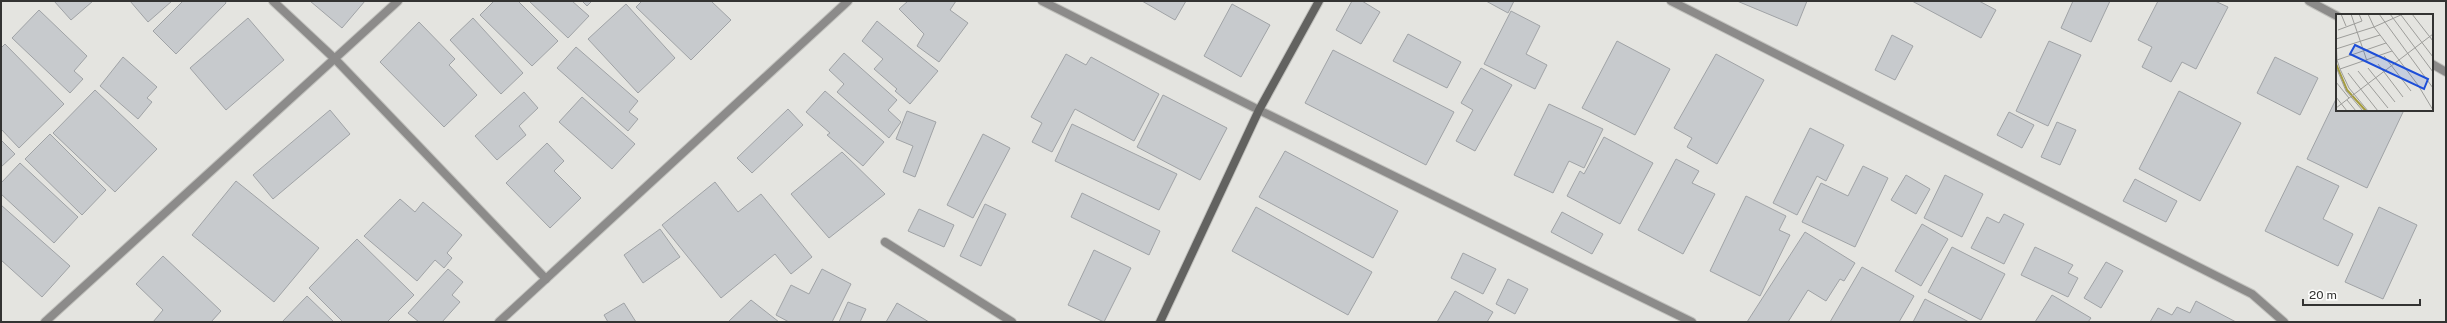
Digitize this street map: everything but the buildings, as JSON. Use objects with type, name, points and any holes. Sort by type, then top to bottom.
[{"type":"main road","points":[[1160,322],[1259,110],[1319,1]]},
{"type":"street","points":[[273,1],[335,59],[546,279]]},
{"type":"street","points":[[45,322],[398,1]]},
{"type":"street","points":[[499,322],[848,1]]},
{"type":"street","points":[[1042,1],[1259,110],[1692,322]]},
{"type":"street","points":[[1671,1],[2252,294],[2284,322]]},
{"type":"street","points":[[2309,1],[2336,15]]},
{"type":"street","points":[[2433,65],[2446,72]]},
{"type":"street","points":[[885,242],[1012,322]]}]
